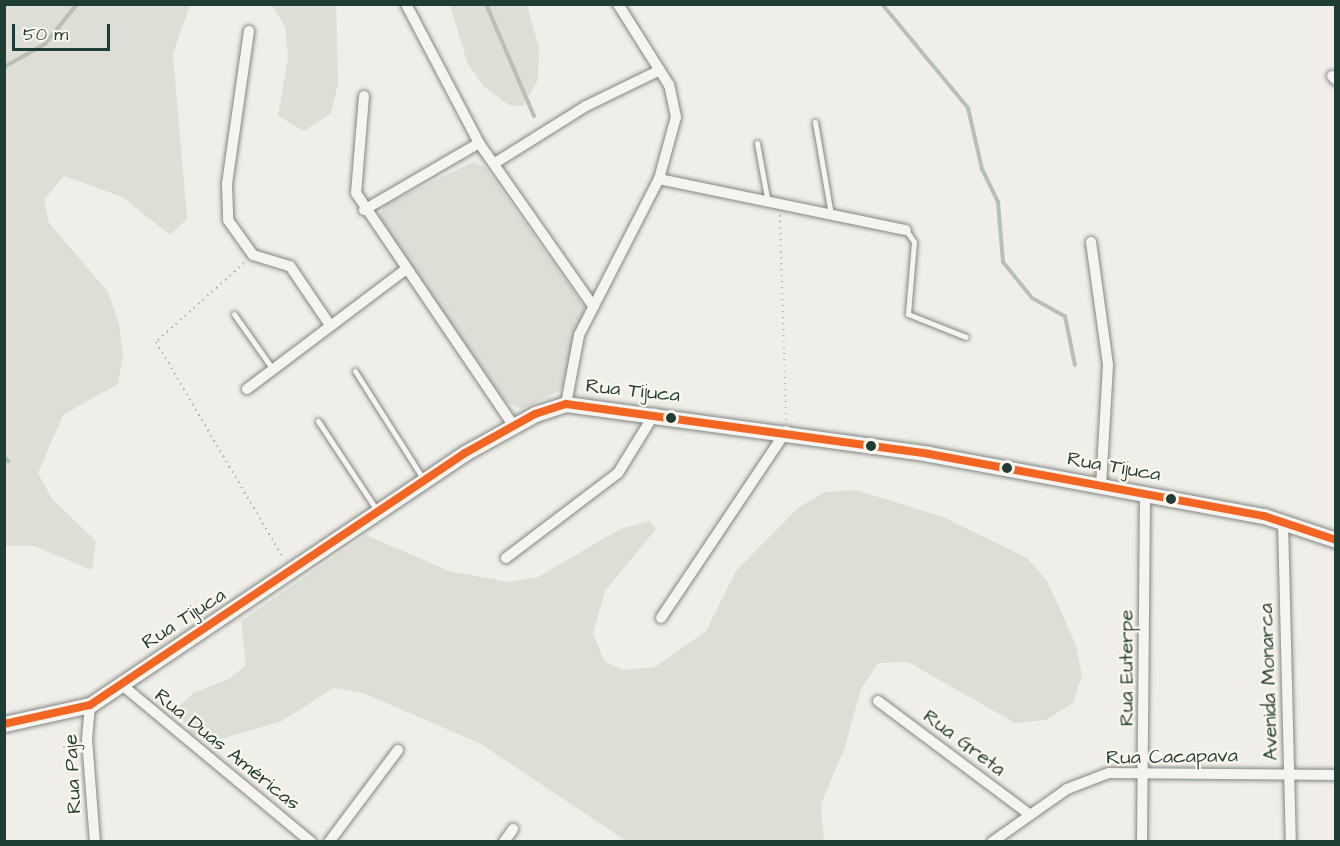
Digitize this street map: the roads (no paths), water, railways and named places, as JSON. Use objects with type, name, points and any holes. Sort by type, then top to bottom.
[{"type":"street","points":[[406,4],[479,143],[594,307]]},
{"type":"street","points":[[566,404],[579,335],[659,179],[676,117],[675,99],[660,70],[618,4]]},
{"type":"street","points":[[249,31],[226,204],[234,232],[253,255],[290,266],[330,325]]},
{"type":"street","points":[[495,163],[586,106],[660,70]]},
{"type":"street","points":[[364,96],[355,179],[364,210],[513,425]]},
{"type":"street","points":[[364,210],[479,143]]},
{"type":"street","points":[[659,179],[774,206],[906,230]]},
{"type":"street","points":[[1091,242],[1108,365],[1101,486]]},
{"type":"street","points":[[247,389],[406,269]]},
{"type":"street","name":"Rua Tijuca","points":[[4,724],[90,705],[291,572],[377,511],[513,425],[566,404],[656,413],[786,432],[1101,486],[1283,522],[1335,540]]},
{"type":"street","points":[[506,558],[618,473],[656,413]]},
{"type":"street","points":[[661,618],[786,432]]},
{"type":"street","name":"Rua Euterpe","points":[[1142,842],[1145,775],[1145,494]]},
{"type":"street","name":"Avenida Monarca","points":[[1283,522],[1291,842]]},
{"type":"street","name":"Rua Duas Américas","points":[[122,685],[311,842]]},
{"type":"street","name":"Rua Greta","points":[[878,701],[1029,814]]},
{"type":"street","name":"Rua Paje","points":[[90,705],[87,739],[95,842]]},
{"type":"street","points":[[329,842],[398,750]]},
{"type":"street","name":"Rua Cacapava","points":[[992,842],[1029,814],[1090,777],[1335,775]]},
{"type":"street","points":[[504,842],[513,829]]},
{"type":"lane","points":[[815,122],[832,216]]},
{"type":"lane","points":[[757,143],[774,206]]},
{"type":"lane","points":[[906,230],[914,242],[908,314],[966,337]]},
{"type":"lane","points":[[234,314],[272,368]]},
{"type":"lane","points":[[355,371],[425,481]]},
{"type":"lane","points":[[318,421],[377,511]]},
{"type":"waterway","points":[[4,67],[45,44],[77,4]]},
{"type":"waterway","points":[[486,4],[534,116]]},
{"type":"waterway","points":[[882,4],[968,108],[982,169],[998,202],[1003,262],[1032,298],[1065,316],[1075,365]]},
{"type":"waterway","points":[[4,457],[8,461]]}]
